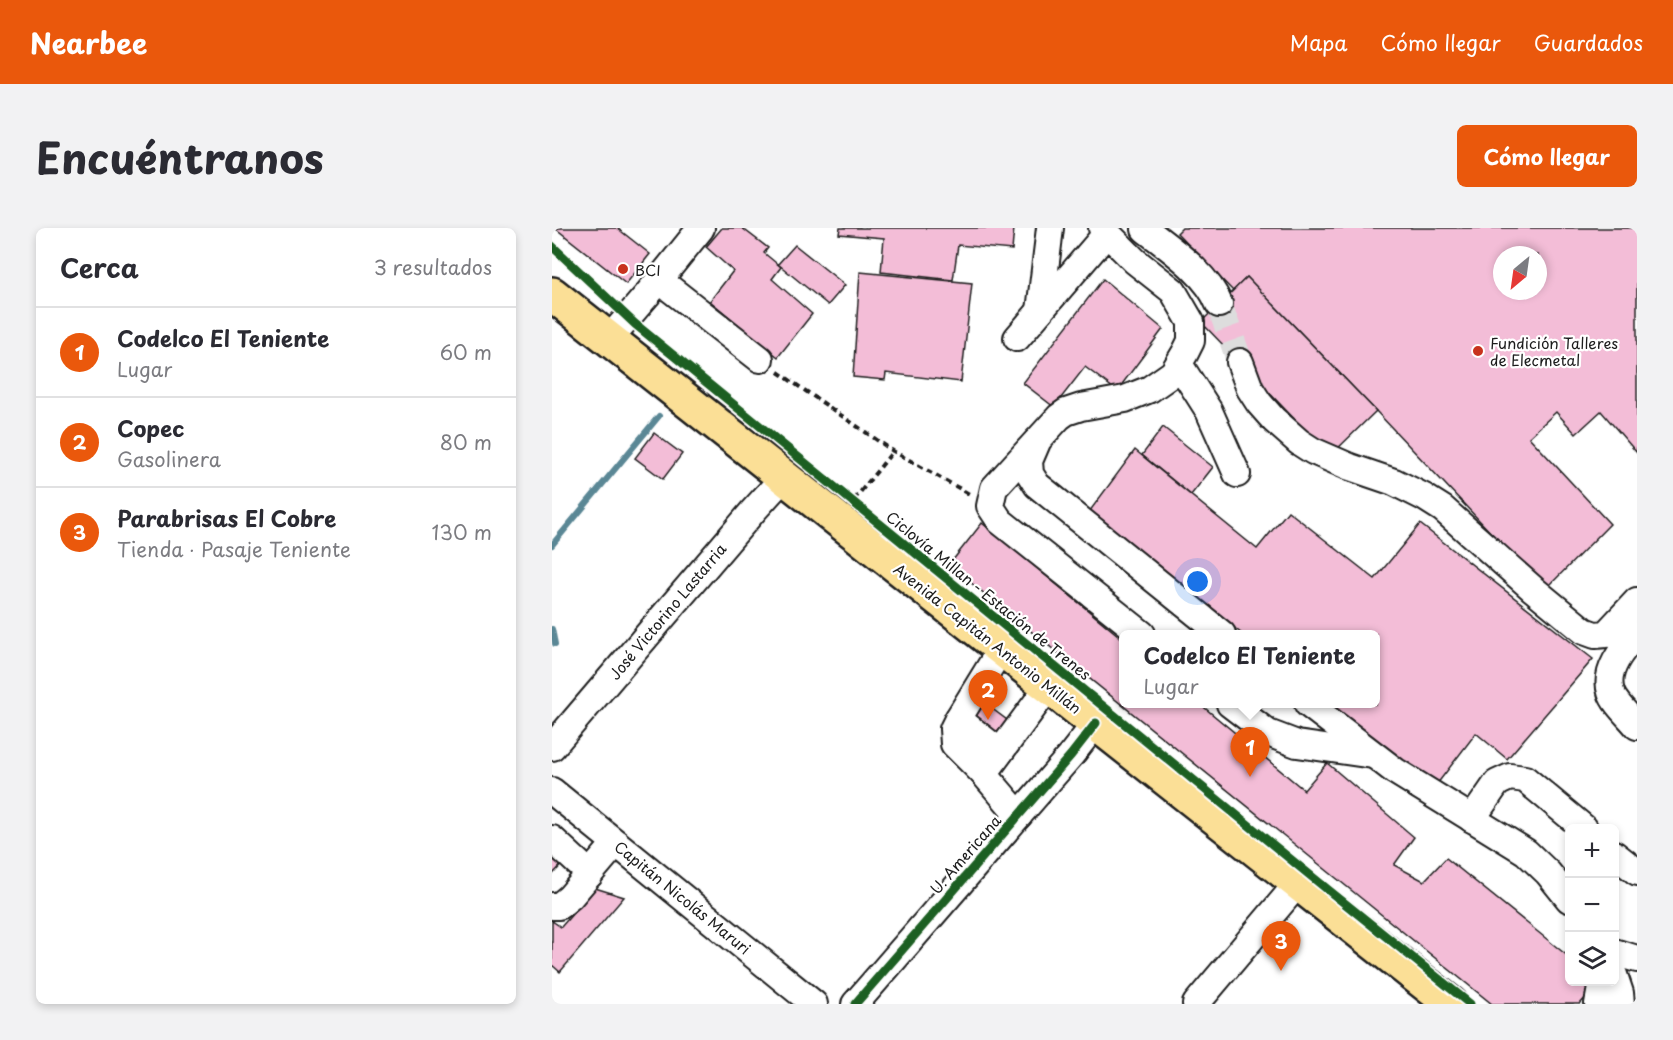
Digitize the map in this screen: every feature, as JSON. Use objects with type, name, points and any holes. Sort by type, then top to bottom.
[{"type":"main road","name":"Avenida Capitán Antonio Millán","points":[[552,294],[1451,1004]]},
{"type":"street","points":[[609,339],[701,228]]},
{"type":"street","points":[[1040,311],[1050,228]]},
{"type":"street","points":[[1145,230],[1186,262],[1204,280],[1219,304]]},
{"type":"street","points":[[1017,338],[1105,231],[1135,261],[1173,291],[1191,322],[1191,341],[1173,373],[1145,392],[1125,399],[1066,412],[1052,423],[994,488],[990,506],[1000,521],[1137,630]]},
{"type":"street","points":[[659,280],[760,359]]},
{"type":"street","points":[[1240,362],[1250,388],[1259,403],[1299,442],[1313,451],[1350,467],[1394,482],[1443,509],[1584,631],[1595,635],[1630,637]]},
{"type":"street","points":[[1179,364],[1209,411],[1237,474]]},
{"type":"street","points":[[1038,440],[1029,461],[1030,474],[1037,485],[1217,630]]},
{"type":"street","name":"José Victorino Lastarria","points":[[552,747],[784,477]]},
{"type":"street","points":[[1637,602],[1630,637],[1616,660],[1610,681],[1611,693],[1637,726]]},
{"type":"street","points":[[1001,649],[953,729],[954,744],[1019,814]]},
{"type":"street","points":[[984,774],[1049,686]]},
{"type":"street","points":[[1235,708],[1268,733],[1278,737],[1308,746],[1376,756]]},
{"type":"street","points":[[1313,708],[1395,771],[1526,852],[1548,873],[1565,894]]},
{"type":"street","points":[[958,719],[1000,752]]},
{"type":"street","name":"U. Americana","points":[[855,1004],[1071,755],[1096,723]]},
{"type":"street","points":[[1472,819],[1497,783],[1510,777],[1525,779],[1579,824]]},
{"type":"street","points":[[561,798],[552,837],[590,874]]},
{"type":"street","name":"Capitán Nicolás Maruri","points":[[561,798],[803,1000]]},
{"type":"street","points":[[552,906],[559,906],[616,843]]},
{"type":"street","points":[[1619,858],[1637,872]]},
{"type":"street","points":[[1196,1004],[1298,883]]},
{"type":"street","points":[[1619,953],[1637,958]]},
{"type":"street","points":[[1598,1004],[1601,986]]},
{"type":"street","points":[[1618,986],[1621,1004]]},
{"type":"path","points":[[760,359],[892,451],[990,506]]},
{"type":"path","points":[[852,502],[892,451]]},
{"type":"path","points":[[843,495],[861,509]]},
{"type":"building","name":"BCI","points":[[555,228],[617,228],[650,254],[626,284]]},
{"type":"building","points":[[722,228],[742,228],[768,248],[764,253],[781,267],[772,279],[812,314],[778,357],[710,301],[733,271],[706,247]]},
{"type":"building","points":[[840,228],[1014,228],[1012,250],[958,245],[953,280],[881,272],[884,238],[839,234]]},
{"type":"building","name":"Fundición Talleres de Elecmetal","points":[[1182,228],[1637,228],[1637,453],[1601,411],[1576,434],[1556,412],[1529,437],[1610,524],[1545,590],[1247,277],[1233,291],[1177,233]]},
{"type":"building","points":[[795,245],[845,285],[828,305],[778,264]]},
{"type":"building","points":[[860,272],[972,283],[961,382],[886,373],[885,380],[853,377]]},
{"type":"building","points":[[1247,277],[1376,411],[1330,456],[1201,322]]},
{"type":"building","points":[[1103,279],[1163,329],[1117,391],[1085,367],[1054,407],[1023,383]]},
{"type":"building","points":[[1163,427],[1213,467],[1191,495],[1142,455]]},
{"type":"building","points":[[654,433],[682,454],[663,479],[635,458]]},
{"type":"building","points":[[1135,450],[1257,549],[1288,511],[1375,579],[1420,524],[1593,659],[1507,759],[1476,733],[1434,788],[1334,708],[1380,708],[1380,630],[1237,630],[1089,512]]},
{"type":"building","points":[[982,523],[1119,636],[1119,702],[949,565]]},
{"type":"building","points":[[983,702],[1007,720],[994,738],[969,719]]},
{"type":"building","points":[[1126,708],[1205,708],[1304,790],[1327,763],[1414,837],[1394,865],[1424,881],[1446,858],[1565,954],[1565,986],[1596,986],[1580,1004],[1492,1004]]},
{"type":"building","points":[[552,843],[568,858],[552,875]]},
{"type":"building","points":[[595,888],[624,897],[560,972],[552,965],[552,921],[561,927]]},
{"type":"waterway","points":[[552,545],[659,416]]},
{"type":"waterway","points":[[552,629],[555,644]]},
{"type":"tunnel","points":[[1219,304],[1240,362]]},
{"type":"cycle path","name":"Ciclovía Millan - Estación de Trenes","points":[[552,246],[635,324],[1470,1004]]},
{"type":"cycle path","points":[[855,1004],[1071,755],[1096,723]]},
{"type":"place","name":"BCI","points":[[623,269]]},
{"type":"place","name":"Fundición Talleres de Elecmetal","points":[[1478,351]]},
{"type":"place","name":"Copec","points":[[988,720]]},
{"type":"place","name":"Codelco El Teniente","points":[[1250,777]]},
{"type":"place","name":"Parabrisas El Cobre","points":[[1281,971]]}]
